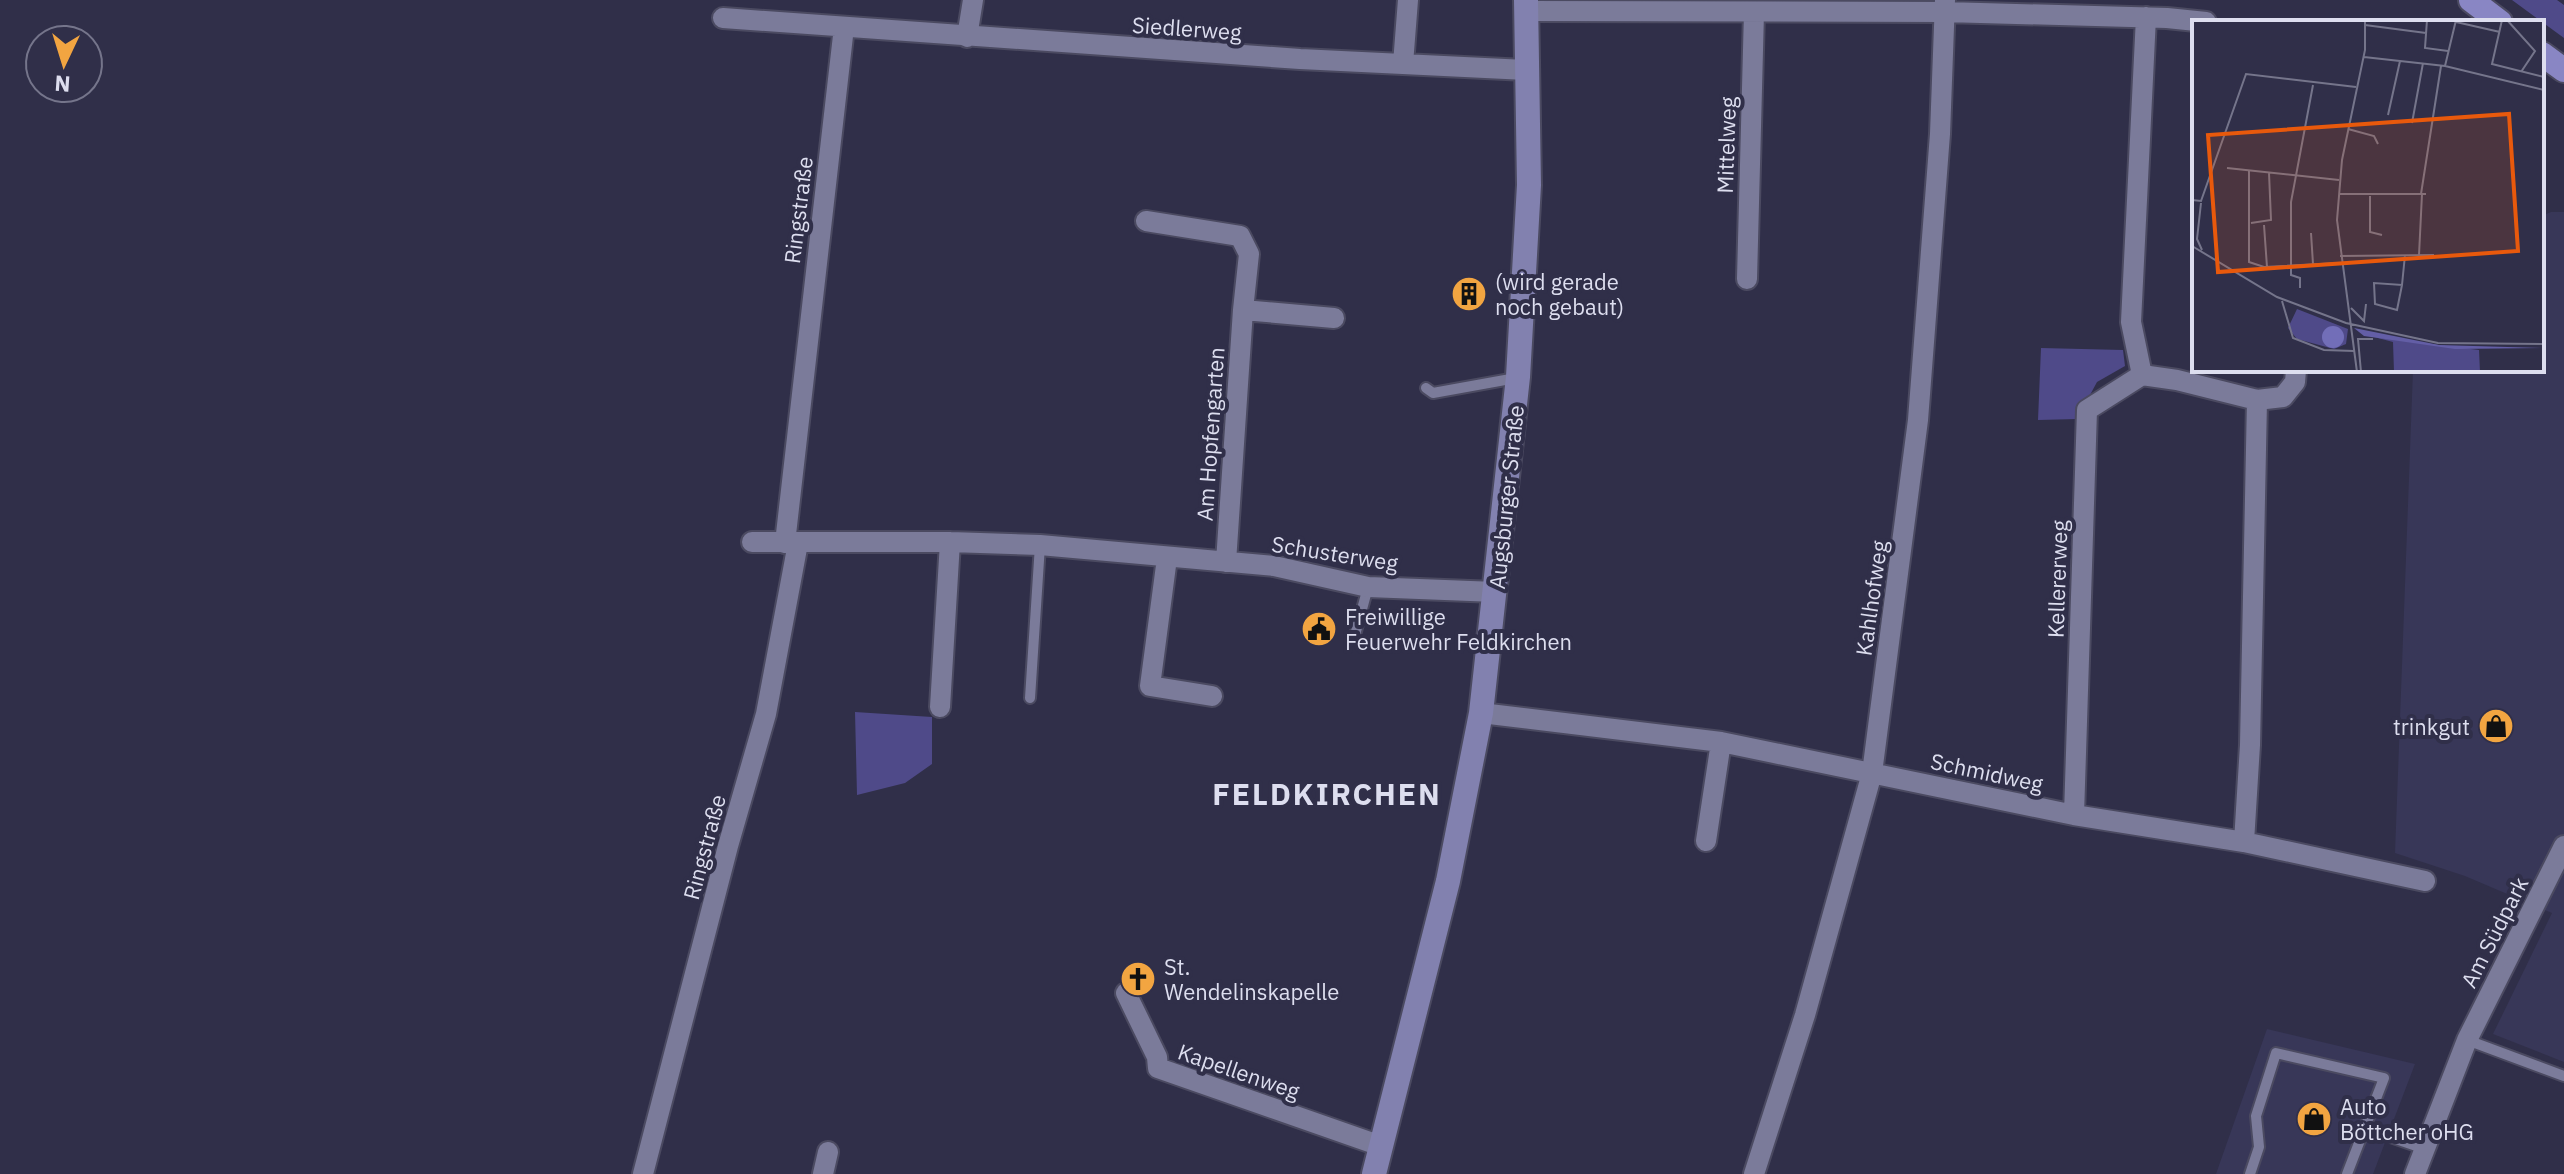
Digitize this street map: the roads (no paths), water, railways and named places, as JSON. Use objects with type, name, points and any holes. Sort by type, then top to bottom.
[{"type":"main road","points":[[2471,0],[2497,20]]},
{"type":"main road","name":"Augsburger Straße","points":[[1374,1174],[1448,881],[1481,713],[1518,377],[1529,185],[1526,6]]},
{"type":"main road","points":[[2544,55],[2564,70]]},
{"type":"street","points":[[967,37],[973,0]]},
{"type":"street","points":[[1403,64],[1408,0]]},
{"type":"street","points":[[1526,6],[1702,6],[1754,12],[1945,6],[2192,21]]},
{"type":"street","name":"Kahlhofweg","points":[[1754,1174],[1805,1015],[1872,773],[1918,420],[1940,134],[1945,6]]},
{"type":"street","name":"Mittelweg","points":[[1747,279],[1754,12]]},
{"type":"street","points":[[2146,17],[2131,322],[2142,375],[2177,380],[2257,400],[2283,397],[2295,382],[2296,372]]},
{"type":"street","name":"Siedlerweg","points":[[723,18],[967,37],[1527,70]]},
{"type":"street","name":"Ringstraße","points":[[643,1174],[728,846],[766,714],[792,543],[844,27]]},
{"type":"street","name":"Am Hopfengarten","points":[[1146,221],[1240,236],[1249,254],[1226,562]]},
{"type":"street","points":[[1243,310],[1334,318]]},
{"type":"street","name":"Kellererweg","points":[[2074,815],[2087,410],[2142,375]]},
{"type":"street","points":[[2244,842],[2250,745],[2257,400]]},
{"type":"street","points":[[752,542],[792,543]]},
{"type":"street","points":[[940,707],[950,542]]},
{"type":"street","name":"Schusterweg","points":[[792,543],[1040,545],[1274,566],[1368,587],[1496,592]]},
{"type":"street","points":[[1167,558],[1150,686],[1212,696]]},
{"type":"street","name":"Schmidweg","points":[[1481,713],[1721,742],[2074,815],[2244,842],[2425,881]]},
{"type":"street","points":[[1706,841],[1721,742]]},
{"type":"street","name":"Am Südpark","points":[[2415,1174],[2467,1040],[2564,846]]},
{"type":"street","name":"Kapellenweg","points":[[1126,993],[1157,1057],[1158,1068],[1381,1146]]},
{"type":"street","points":[[823,1174],[828,1152]]},
{"type":"lane","points":[[1426,388],[1433,393],[1518,377]]},
{"type":"lane","points":[[1030,698],[1040,545]]},
{"type":"lane","points":[[1355,635],[1368,587]]},
{"type":"lane","points":[[2467,1040],[2564,1076]]},
{"type":"lane","points":[[2250,1174],[2259,1147],[2256,1116],[2276,1053],[2384,1078],[2347,1174]]},
{"type":"lane","points":[[2364,1128],[2425,1149]]},
{"type":"place","name":"(wird gerade noch gebaut)","points":[[1469,294]]},
{"type":"place","name":"Freiwillige Feuerwehr Feldkirchen","points":[[1319,629]]},
{"type":"place","name":"trinkgut","points":[[2496,726]]},
{"type":"place","name":"St. Wendelinskapelle","points":[[1138,979]]},
{"type":"place","name":"Auto Böttcher oHG","points":[[2314,1119]]},
{"type":"district","name":"FELDKIRCHEN","points":[[1327,793]]}]
